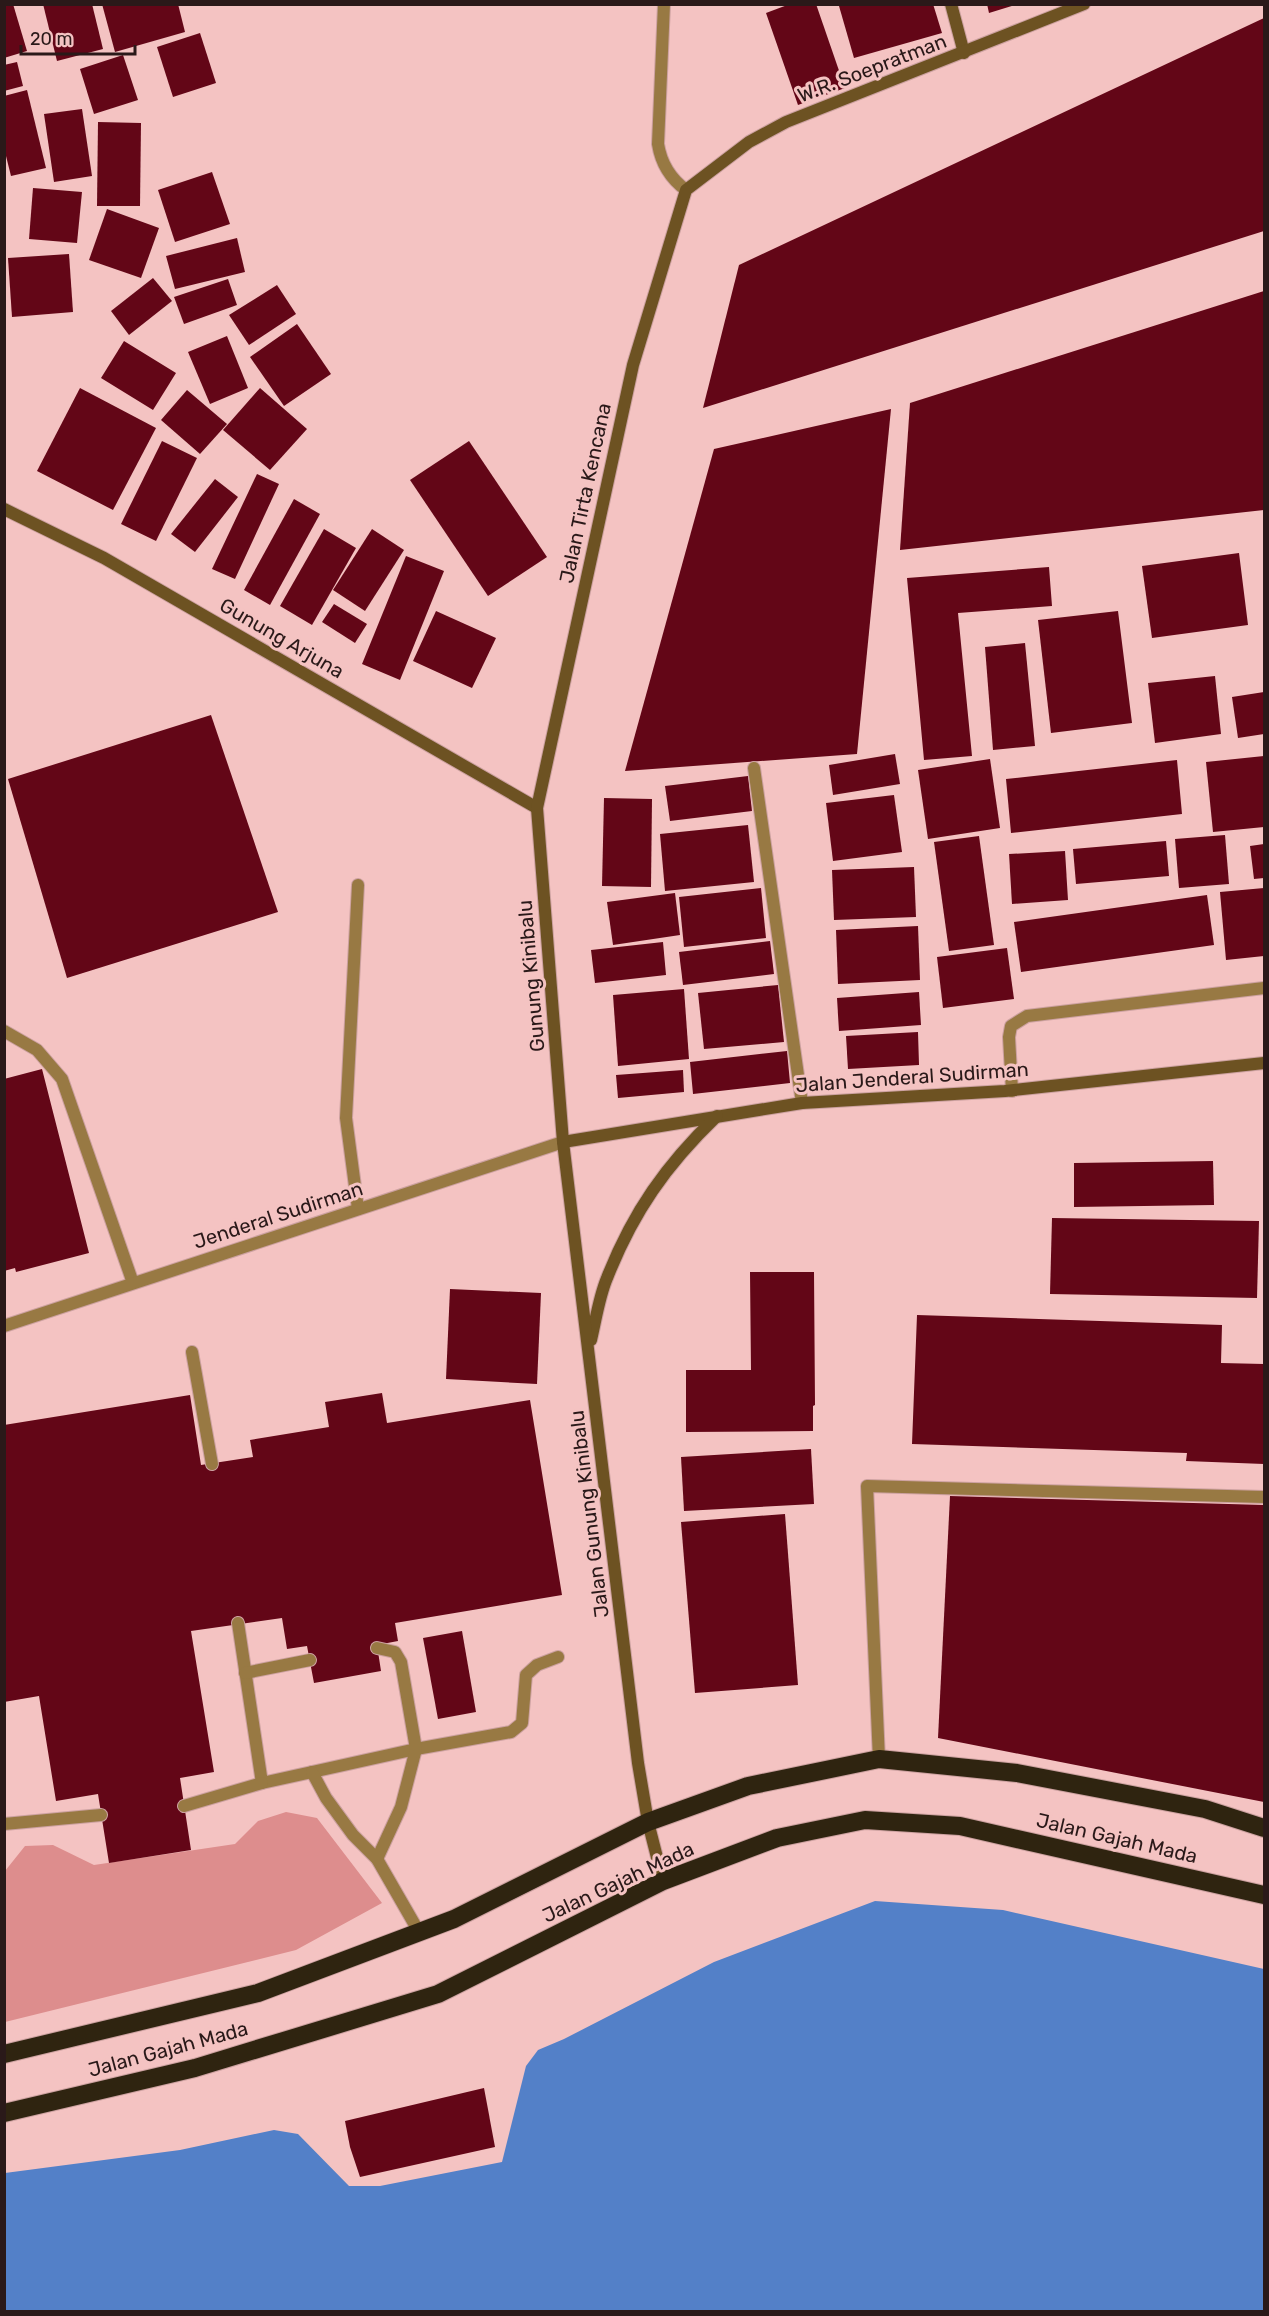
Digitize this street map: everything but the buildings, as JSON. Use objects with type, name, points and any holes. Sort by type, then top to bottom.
[{"type":"highway","name":"Jalan Gajah Mada","points":[[4,2054],[258,1994],[454,1919],[648,1822],[747,1786],[879,1759],[1017,1773],[1205,1809],[1264,1828]]},
{"type":"highway","name":"Jalan Gajah Mada","points":[[4,2113],[195,2068],[438,1994],[663,1881],[777,1838],[865,1820],[960,1826],[1264,1895]]},
{"type":"street","points":[[664,4],[658,144],[660,156],[669,174],[686,190]]},
{"type":"street","points":[[951,4],[964,53]]},
{"type":"street","name":"W.R. Soepratman","points":[[686,190],[749,142],[786,122],[1084,4]]},
{"type":"street","name":"Jalan Tirta Kencana","points":[[537,808],[633,365],[686,190]]},
{"type":"street","name":"Gunung Arjuna","points":[[4,509],[104,558],[537,808]]},
{"type":"street","points":[[754,768],[802,1103]]},
{"type":"street","name":"Gunung Kinibalu","points":[[537,808],[563,1142]]},
{"type":"street","points":[[358,885],[346,1118],[358,1209]]},
{"type":"street","points":[[1012,1090],[1009,1037],[1011,1026],[1027,1016],[1264,988]]},
{"type":"street","points":[[4,1031],[37,1050],[62,1079],[133,1283]]},
{"type":"street","name":"Jalan Jenderal Sudirman","points":[[563,1142],[717,1115],[802,1103],[1012,1090],[1264,1063]]},
{"type":"street","points":[[589,1347],[606,1278],[650,1191],[681,1150],[717,1115]]},
{"type":"street","name":"Jenderal Sudirman","points":[[4,1326],[563,1142]]},
{"type":"street","name":"Jalan Gunung Kinibalu","points":[[563,1142],[648,1822],[663,1881]]},
{"type":"street","points":[[192,1352],[212,1464]]},
{"type":"street","points":[[879,1759],[867,1486],[1264,1497]]},
{"type":"street","points":[[238,1623],[262,1783]]},
{"type":"street","points":[[377,1648],[395,1652],[401,1662],[416,1749],[401,1807],[377,1859]]},
{"type":"street","points":[[184,1806],[262,1783],[416,1749],[511,1732],[522,1723],[526,1675],[537,1665],[558,1658]]},
{"type":"street","points":[[245,1673],[310,1660]]},
{"type":"street","points":[[312,1772],[340,1817],[377,1859],[419,1932]]},
{"type":"street","points":[[4,1824],[102,1815]]},
{"type":"shaded area","points":[[286,1812],[317,1818],[382,1903],[296,1950],[5,2022],[5,1871],[25,1846],[53,1845],[94,1865],[235,1844],[258,1821]]},
{"type":"water","points":[[875,1901],[1003,1910],[1264,1969],[1264,2311],[5,2311],[5,2173],[180,2150],[274,2130],[298,2134],[349,2186],[380,2186],[502,2162],[526,2066],[538,2050],[714,1962]]}]
